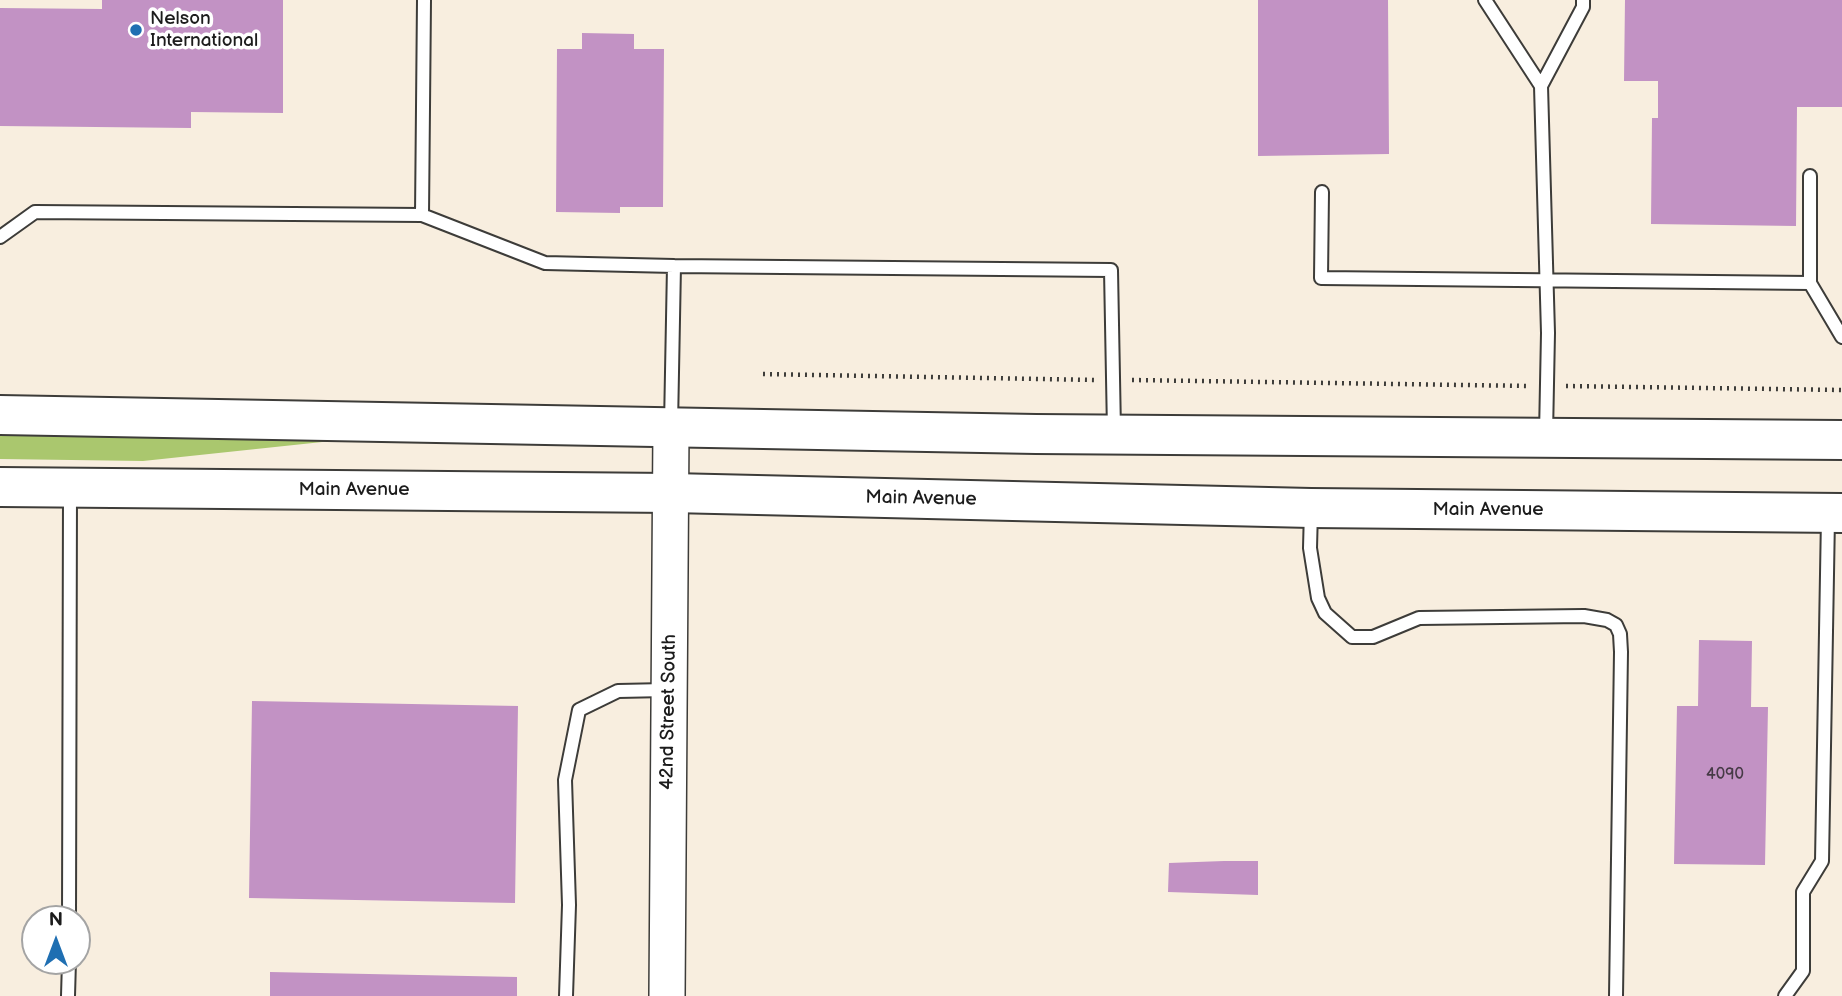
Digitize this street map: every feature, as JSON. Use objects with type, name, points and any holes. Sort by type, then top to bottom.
[{"type":"main road","points":[[0,415],[1114,435],[1842,440]]},
{"type":"main road","name":"42nd Street South","points":[[667,996],[671,428]]},
{"type":"main road","name":"Main Avenue","points":[[0,487],[672,493],[1311,508],[1835,513]]},
{"type":"lane","points":[[422,215],[424,0]]},
{"type":"lane","points":[[1485,0],[1541,86]]},
{"type":"lane","points":[[1546,438],[1547,280],[1541,86],[1583,7],[1583,0]]},
{"type":"lane","points":[[1810,176],[1810,283],[1842,337]]},
{"type":"lane","points":[[1322,192],[1321,278],[1810,283]]},
{"type":"lane","points":[[0,237],[35,212],[422,215],[545,263],[1111,270],[1114,435]]},
{"type":"lane","points":[[671,428],[674,266]]},
{"type":"lane","points":[[69,905],[70,488]]},
{"type":"lane","points":[[1311,508],[1310,548],[1318,598],[1325,613],[1352,637],[1373,637],[1419,618],[1584,616],[1608,620],[1616,625],[1620,634],[1621,652],[1616,996]]},
{"type":"lane","points":[[1785,996],[1803,971],[1803,892],[1822,861],[1835,513]]},
{"type":"lane","points":[[566,996],[569,905],[565,780],[579,710],[618,691],[670,690]]},
{"type":"lane","points":[[68,996],[69,975]]},
{"type":"path","points":[[763,374],[1842,390]]},
{"type":"green space","points":[[0,434],[341,440],[143,461],[0,459]]},
{"type":"building","points":[[102,0],[283,0],[283,113],[191,112],[191,128],[0,126],[0,8],[102,9]]},
{"type":"building","points":[[1258,0],[1388,0],[1389,154],[1258,156]]},
{"type":"building","points":[[1625,0],[1842,0],[1842,107],[1797,107],[1796,226],[1651,224],[1652,118],[1658,118],[1658,81],[1624,81]]},
{"type":"building","points":[[582,33],[634,34],[634,49],[664,49],[663,207],[620,207],[620,213],[556,212],[557,49],[582,49]]},
{"type":"building","points":[[1699,640],[1752,641],[1751,707],[1768,707],[1765,865],[1674,864],[1677,706],[1698,706]]},
{"type":"building","points":[[252,701],[518,706],[515,903],[249,898]]},
{"type":"building","points":[[1258,861],[1258,895],[1168,892],[1169,863]]},
{"type":"building","points":[[270,972],[517,977],[517,996],[270,996]]},
{"type":"place","name":"Nelson International","points":[[136,30]]}]
